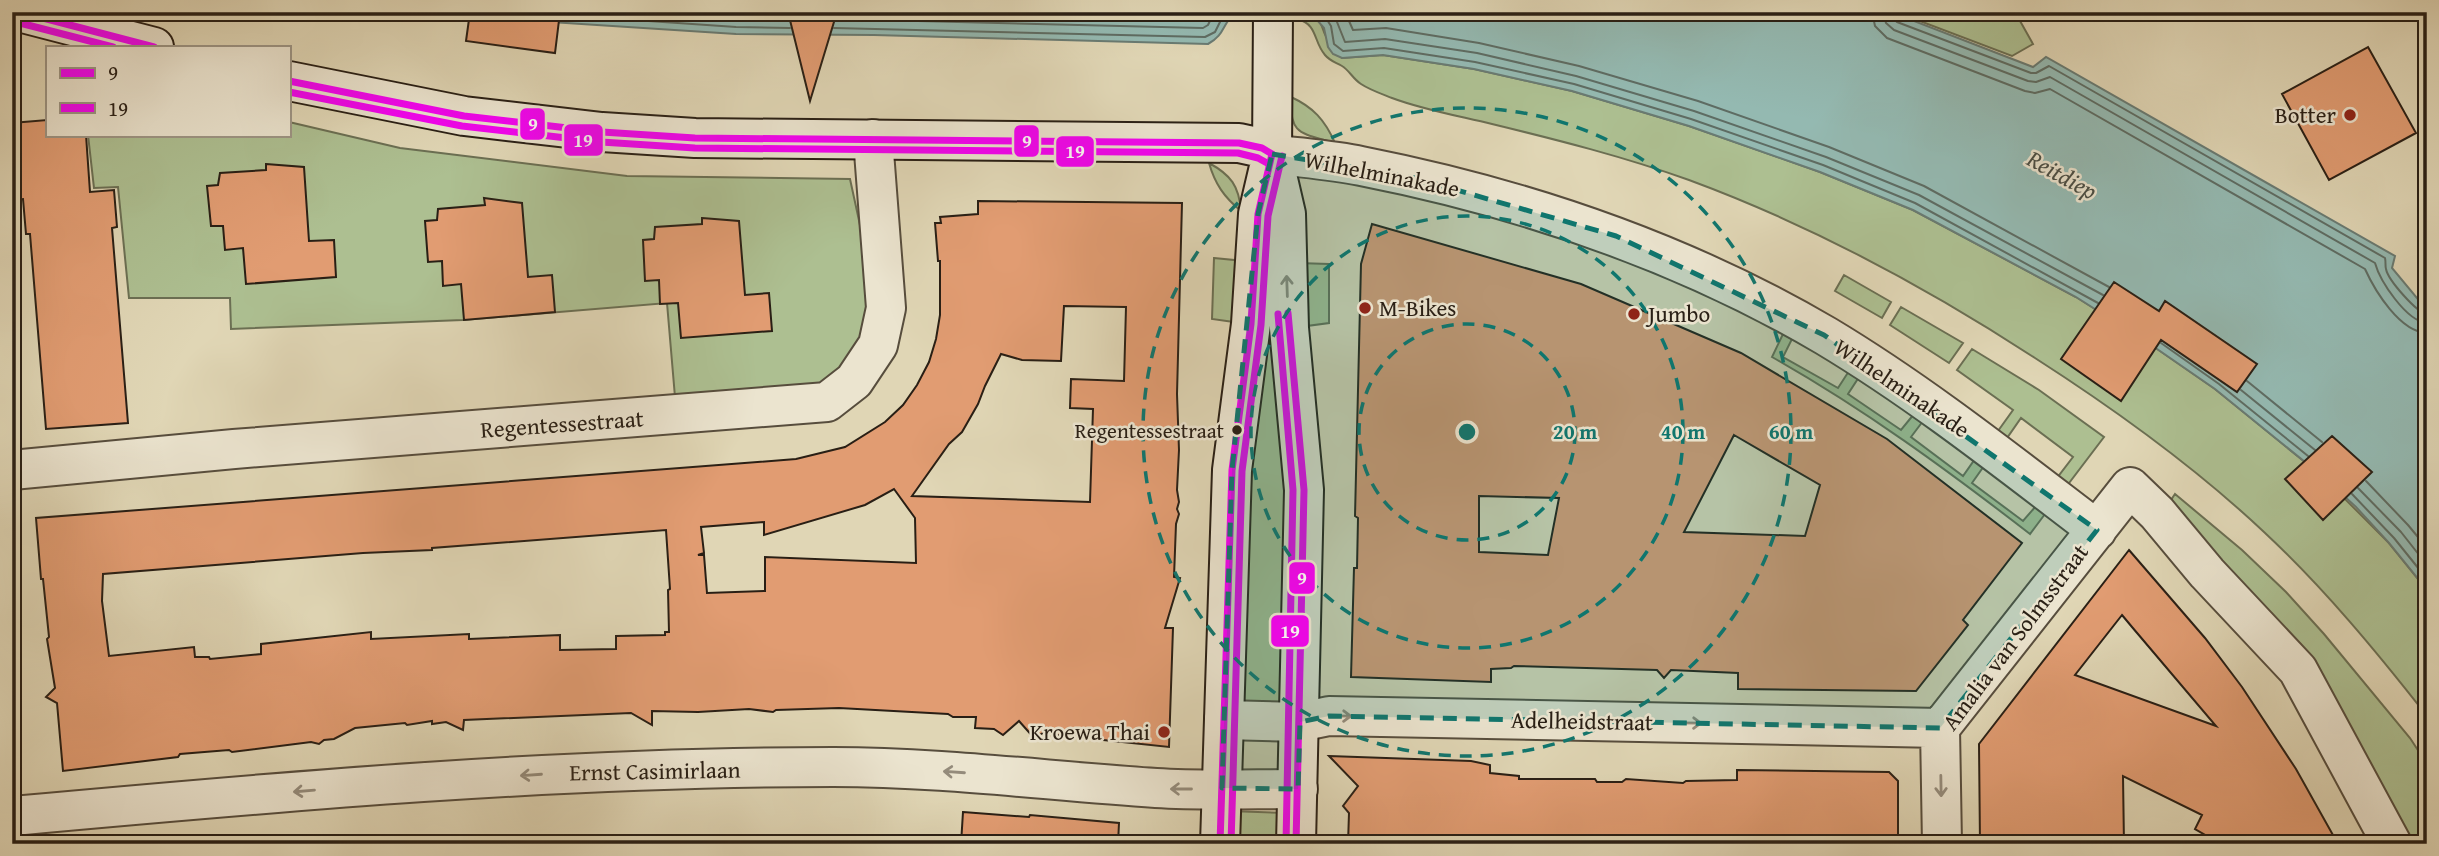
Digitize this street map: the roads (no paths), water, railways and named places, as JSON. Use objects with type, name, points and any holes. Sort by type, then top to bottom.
[{"type":"street","points":[[19,12],[150,46]]},
{"type":"street","points":[[1220,844],[1232,470],[1251,324],[1258,214],[1272,153],[1273,17]]},
{"type":"street","name":"Wilhelminakade","points":[[290,81],[464,116],[603,132],[695,138],[1239,143],[1272,153],[1358,165],[1484,194],[1603,232],[1676,262],[1812,329],[1868,363],[1984,445],[2096,530]]},
{"type":"street","name":"Regentessestraat","points":[[12,470],[234,449],[827,402],[854,381],[878,345],[886,308],[873,139]]},
{"type":"street","points":[[1272,153],[1286,214],[1289,328],[1304,490],[1296,844]]},
{"type":"street","name":"Amalia van Solmsstraat","points":[[1942,844],[1940,728],[2130,487],[2157,513],[2207,573],[2298,670],[2392,844]]},
{"type":"street","name":"Adelheidstraat","points":[[1224,720],[1300,722],[1329,716],[1940,728]]},
{"type":"street","name":"Ernst Casimirlaan","points":[[13,816],[391,784],[602,771],[917,769],[1161,789],[1298,789]]},
{"type":"street","points":[[12,806],[15,844]]},
{"type":"water","points":[[441,12],[1239,12],[1229,20],[1219,36],[1208,44],[736,34],[472,17]]},
{"type":"water","name":"Reitdiep","points":[[1310,12],[1891,12],[2033,67],[2046,57],[2395,256],[2392,268],[2427,310],[2427,590],[2356,507],[2215,389],[2076,297],[1913,210],[1820,172],[1689,126],[1572,91],[1474,69],[1383,55],[1342,58],[1333,54],[1328,47],[1324,28]]},
{"type":"place","name":"Botter","points":[[2350,115]]},
{"type":"place","name":"M-Bikes","points":[[1365,308]]},
{"type":"place","name":"Jumbo","points":[[1634,314]]},
{"type":"place","name":"Regentessestraat","points":[[1237,430]]},
{"type":"place","name":"Kroewa Thai","points":[[1164,732]]}]
